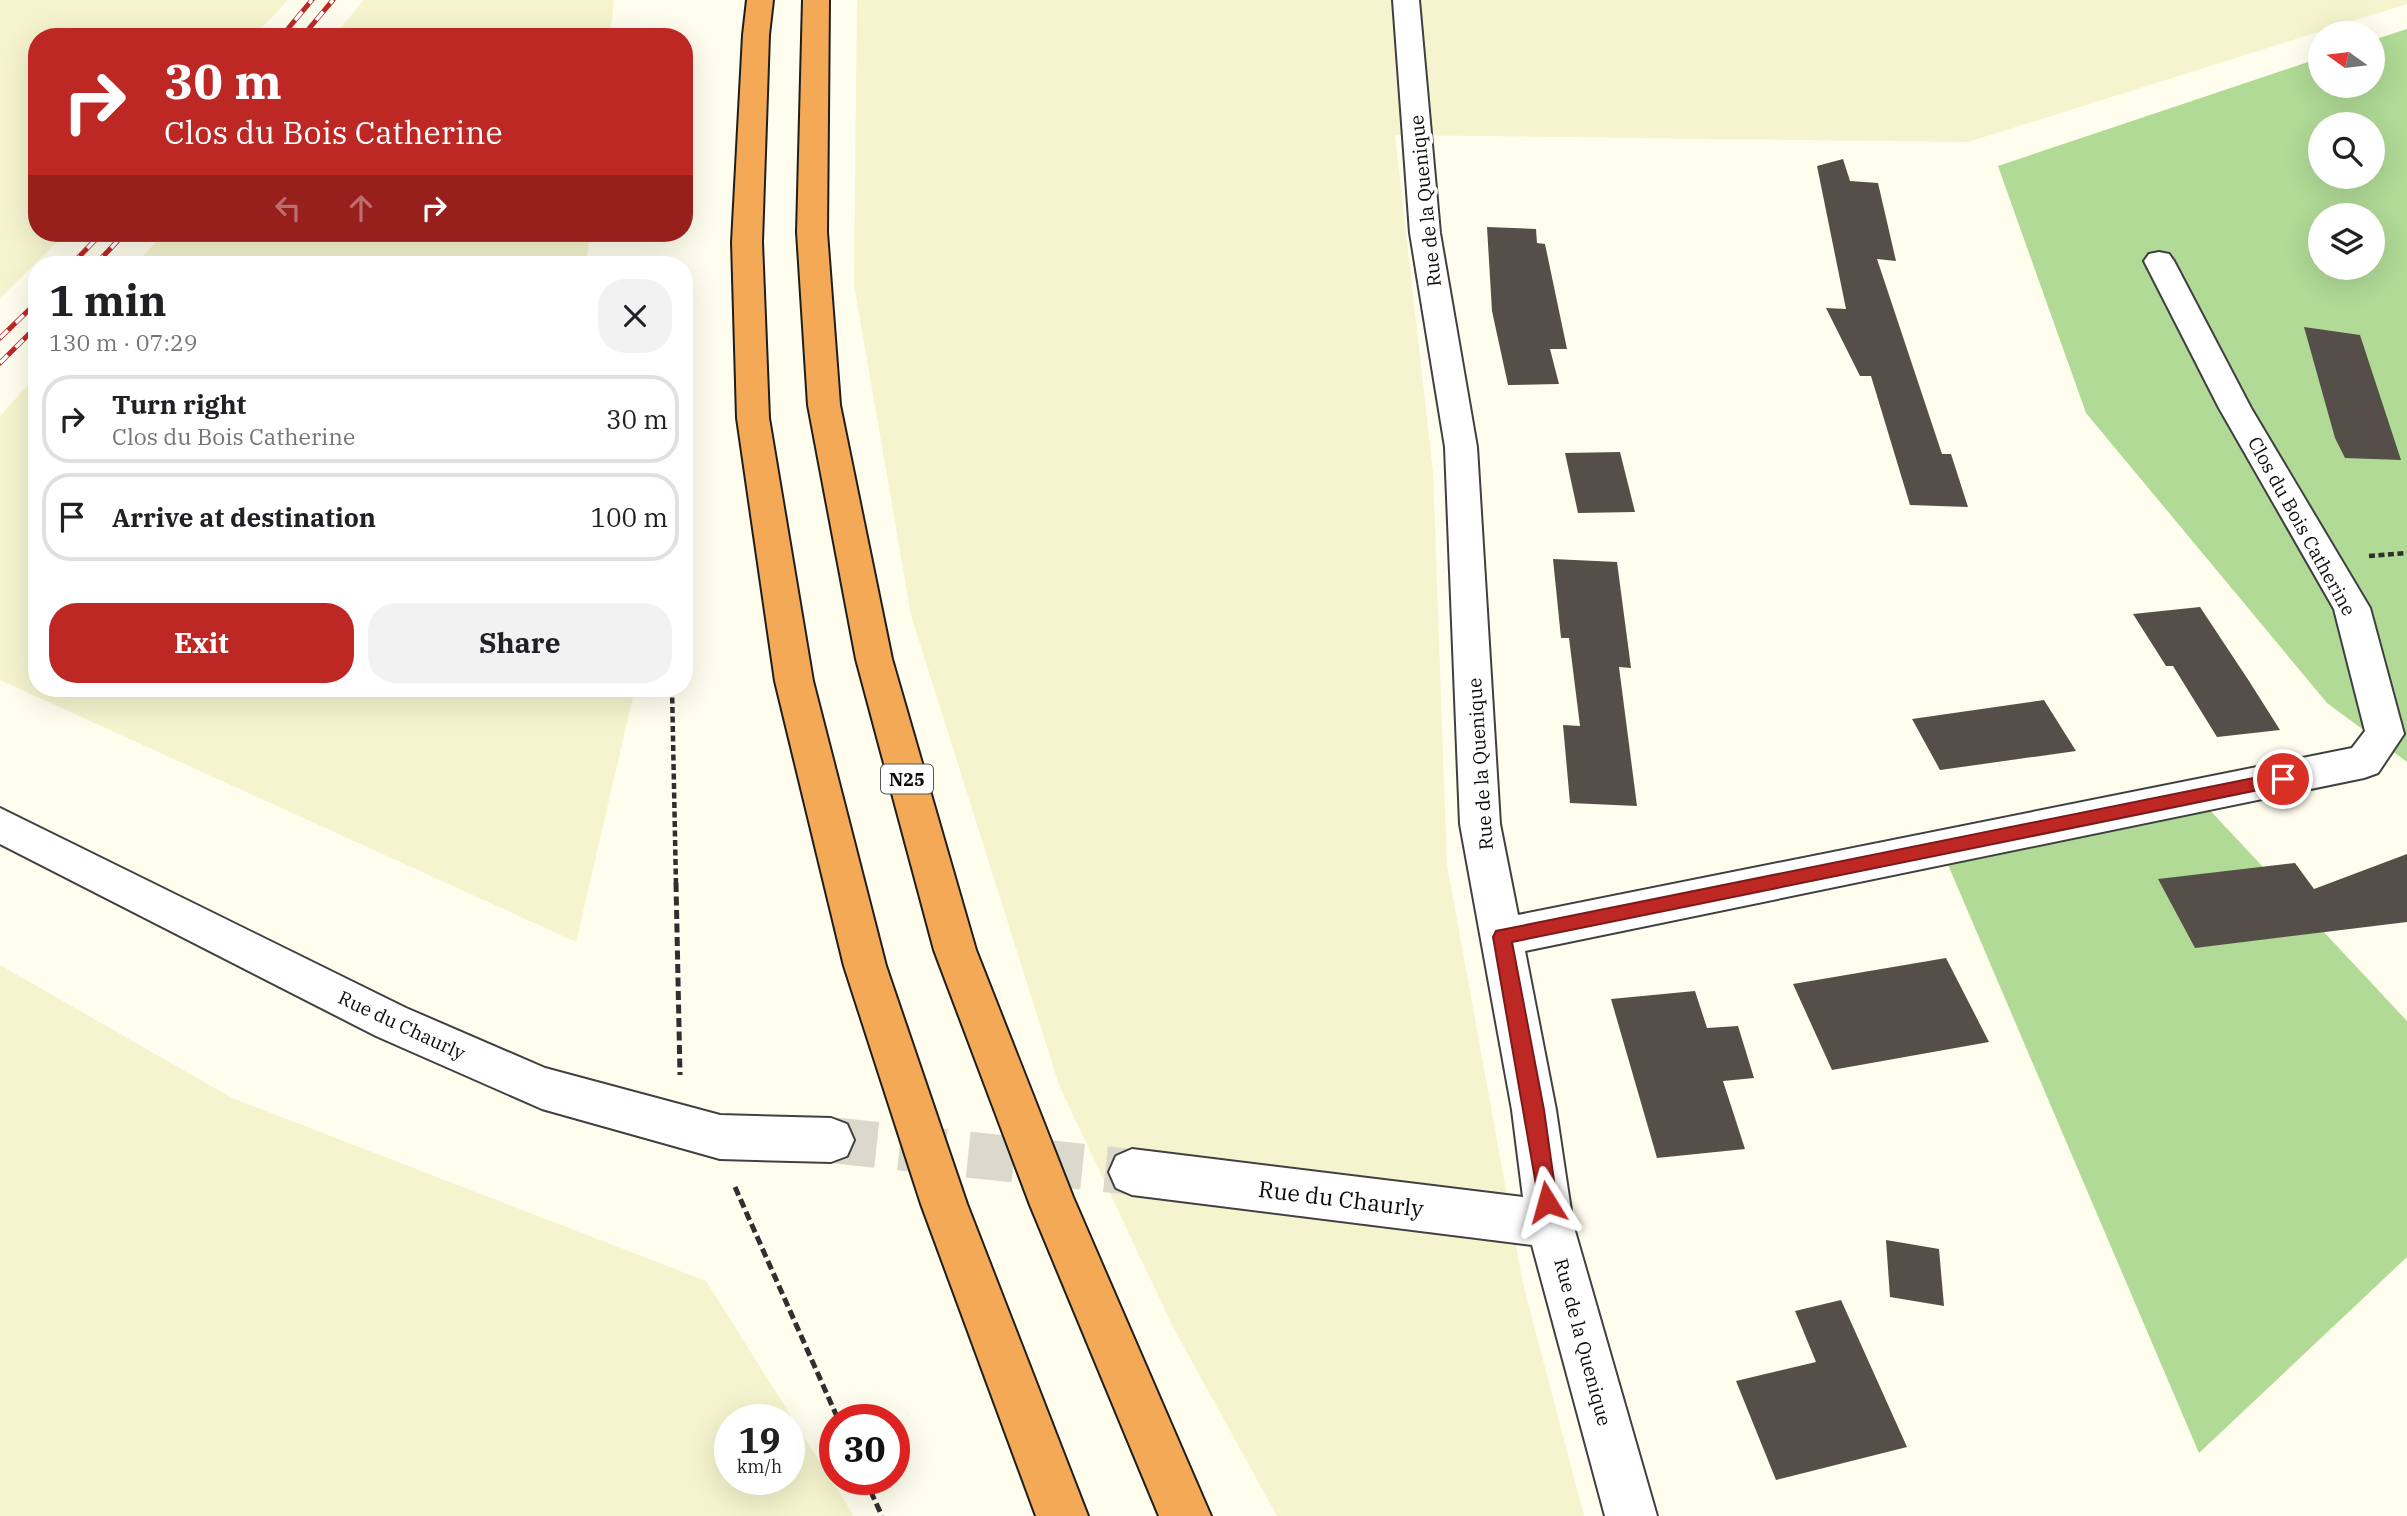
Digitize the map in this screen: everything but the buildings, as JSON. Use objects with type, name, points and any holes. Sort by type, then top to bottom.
[{"type":"highway","points":[[760,0],[756,34],[747,242],[753,418],[794,681],[865,966],[944,1204],[1062,1516]]},
{"type":"highway","name":"N25","points":[[816,0],[812,232],[824,405],[874,659],[955,950],[1053,1205],[1185,1516]]},
{"type":"street","name":"Rue de la Quenique","points":[[1406,0],[1425,233],[1461,447],[1480,824],[1534,1110],[1550,1224],[1631,1516]]},
{"type":"street","name":"Clos du Bois Catherine","points":[[1502,937],[2364,762],[2385,734],[2352,608],[2235,408],[2159,261]]},
{"type":"street","name":"Rue du Chaurly","points":[[0,825],[391,1022],[542,1088],[720,1137],[831,1140]]},
{"type":"street","name":"Rue du Chaurly","points":[[1132,1172],[1550,1224]]},
{"type":"path","points":[[672,697],[681,1087],[720,1137],[738,1194],[831,1404]]},
{"type":"path","points":[[872,1495],[882,1516]]},
{"type":"green space","points":[[0,0],[288,0],[262,28],[28,28],[28,242],[57,242],[43,256],[28,256],[28,270],[0,298]]},
{"type":"green space","points":[[364,0],[614,0],[611,28],[341,28]]},
{"type":"green space","points":[[857,0],[2407,0],[2407,4],[2353,21],[2308,21],[2308,35],[1968,142],[1395,135],[1433,472],[1447,865],[1523,1284],[1584,1516],[1277,1516],[1173,1327],[1059,1085],[911,615],[854,284]]},
{"type":"green space","points":[[2407,29],[2407,762],[2327,703],[2086,413],[1998,166],[2308,62],[2308,98],[2385,98],[2385,36]]},
{"type":"green space","points":[[156,242],[589,242],[587,256],[143,256]]},
{"type":"green space","points":[[28,385],[28,693],[0,680],[0,416]]},
{"type":"green space","points":[[37,697],[633,697],[576,942]]},
{"type":"green space","points":[[2205,805],[2407,1021],[2407,1257],[2199,1453],[1943,853]]},
{"type":"green space","points":[[0,965],[232,1098],[706,1281],[783,1404],[714,1404],[714,1495],[805,1495],[805,1438],[819,1460],[819,1495],[841,1495],[854,1516],[0,1516]]},
{"type":"tunnel","points":[[831,1140],[1132,1172]]},
{"type":"railway","points":[[289,28],[312,0]]},
{"type":"railway","points":[[310,28],[333,0]]},
{"type":"railway","points":[[80,256],[93,242]]},
{"type":"railway","points":[[103,256],[117,242]]},
{"type":"railway","points":[[0,338],[28,311]]},
{"type":"railway","points":[[0,363],[28,335]]},
{"type":"route","points":[[1547,1202],[1534,1110],[1502,937],[2283,779]]}]
